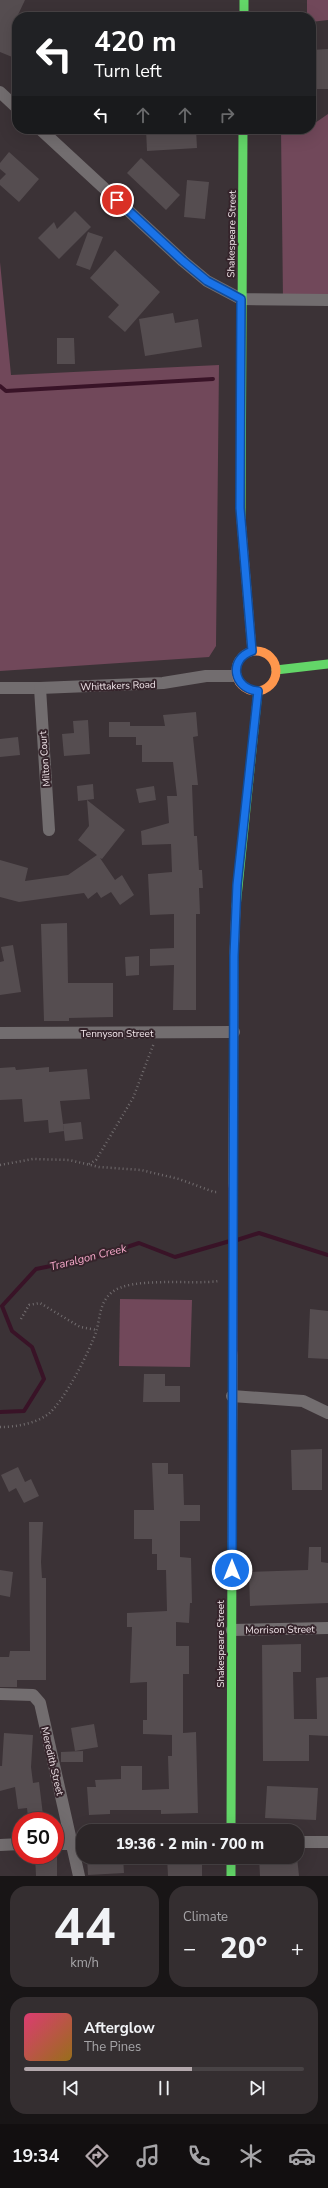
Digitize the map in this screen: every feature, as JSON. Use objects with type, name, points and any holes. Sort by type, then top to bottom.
[{"type":"main road","points":[[244,0],[244,12]]},
{"type":"main road","name":"Shakespeare Street","points":[[243,134],[240,508],[252,651]]},
{"type":"main road","points":[[252,651],[265,652],[270,656],[276,670],[271,684],[258,691],[244,687],[236,676],[237,663],[246,653],[252,651]]},
{"type":"main road","points":[[276,670],[328,664]]},
{"type":"main road","name":"Shakespeare Street","points":[[231,1824],[234,1032],[237,885],[258,691]]},
{"type":"main road","points":[[231,1864],[231,1876]]},
{"type":"street","points":[[0,92],[12,103]]},
{"type":"street","points":[[45,134],[183,261],[207,281],[241,299],[328,300]]},
{"type":"street","name":"Whittakers Road","points":[[0,688],[40,688],[163,683],[206,676],[236,676]]},
{"type":"street","name":"Milton Court","points":[[40,688],[49,830]]},
{"type":"street","name":"Tennyson Street","points":[[0,1034],[234,1032]]},
{"type":"street","points":[[232,1396],[303,1401],[328,1413]]},
{"type":"street","name":"Morrison Street","points":[[232,1630],[328,1628]]},
{"type":"street","name":"Meredith Street","points":[[0,1694],[33,1695],[40,1703],[76,1840]]},
{"type":"street","points":[[304,1842],[328,1842]]},
{"type":"street","points":[[0,1844],[12,1844]]},
{"type":"street","points":[[64,1844],[76,1844]]},
{"type":"street","name":"Meredith Street","points":[[78,1864],[79,1876]]},
{"type":"path","points":[[88,1164],[96,1160],[133,1098],[151,1056],[155,1039],[154,1033]]},
{"type":"path","points":[[0,1165],[33,1159],[69,1160],[88,1164],[141,1170],[179,1179],[214,1192],[233,1194]]},
{"type":"path","points":[[0,1426],[16,1427],[46,1416],[67,1393],[97,1330],[102,1305],[111,1292],[133,1284],[206,1283],[233,1279]]},
{"type":"path","points":[[21,1319],[29,1305],[40,1303],[80,1327],[97,1330]]},
{"type":"shaded area","points":[[307,0],[328,0],[328,20],[316,21],[316,12],[307,12]]},
{"type":"shaded area","points":[[328,114],[328,300],[283,300],[281,134],[316,134],[316,122]]},
{"type":"shaded area","points":[[0,262],[11,375],[219,365],[216,646],[209,657],[0,671]]},
{"type":"shaded area","points":[[120,1299],[192,1300],[190,1367],[119,1366]]},
{"type":"building","points":[[0,0],[25,0],[19,12],[12,12],[12,57],[0,52]]},
{"type":"building","points":[[328,49],[328,89],[316,89],[316,50]]},
{"type":"building","points":[[146,134],[196,134],[197,148],[147,151]]},
{"type":"building","points":[[9,152],[39,179],[19,202],[0,185],[0,180],[6,174],[0,169],[0,163]]},
{"type":"building","points":[[141,158],[180,195],[166,210],[127,173]]},
{"type":"building","points":[[187,180],[209,182],[205,219],[184,217]]},
{"type":"building","points":[[75,211],[91,227],[59,259],[38,238],[54,222],[57,229]]},
{"type":"building","points":[[88,232],[103,237],[90,270],[76,265]]},
{"type":"building","points":[[115,250],[160,292],[125,332],[108,317],[119,305],[90,278]]},
{"type":"building","points":[[173,313],[175,323],[198,319],[202,347],[145,356],[139,319]]},
{"type":"building","points":[[57,338],[74,338],[75,364],[57,364]]},
{"type":"building","points":[[196,712],[198,736],[193,737],[198,785],[192,785],[194,836],[197,836],[199,870],[202,870],[203,888],[199,888],[200,914],[196,914],[196,1010],[173,1010],[174,965],[150,966],[150,949],[174,948],[174,914],[150,915],[148,874],[172,872],[171,844],[142,845],[141,831],[169,823],[167,796],[177,796],[173,762],[142,762],[142,745],[136,745],[136,737],[109,737],[109,722],[130,722],[130,726],[165,726],[163,715]]},
{"type":"building","points":[[88,720],[90,754],[64,756],[62,734],[74,733],[73,721]]},
{"type":"building","points":[[18,737],[20,755],[0,757],[0,739]]},
{"type":"building","points":[[93,784],[94,799],[78,801],[77,786]]},
{"type":"building","points":[[154,786],[156,800],[139,803],[136,789]]},
{"type":"building","points":[[87,800],[125,830],[102,859],[100,858],[115,880],[122,875],[134,895],[120,905],[111,892],[101,898],[97,892],[88,899],[84,893],[19,902],[0,897],[0,860],[28,868],[25,881],[68,875],[97,855],[78,840],[89,826]]},
{"type":"building","points":[[67,923],[68,983],[113,983],[113,1017],[69,1018],[69,1021],[44,1021],[41,924]]},
{"type":"building","points":[[13,945],[21,992],[0,995],[0,962],[4,961],[1,947]]},
{"type":"building","points":[[139,956],[139,975],[126,976],[125,957]]},
{"type":"building","points":[[15,1067],[16,1070],[49,1067],[49,1072],[87,1069],[90,1099],[60,1101],[64,1131],[49,1133],[48,1120],[24,1122],[22,1099],[0,1100],[0,1068]]},
{"type":"building","points":[[81,1122],[83,1139],[65,1141],[63,1124]]},
{"type":"building","points":[[310,1309],[328,1311],[328,1359],[308,1358]]},
{"type":"building","points":[[144,1374],[165,1374],[165,1386],[180,1386],[180,1402],[143,1402]]},
{"type":"building","points":[[322,1449],[322,1490],[292,1490],[291,1450]]},
{"type":"building","points":[[152,1463],[168,1463],[168,1474],[183,1474],[184,1505],[200,1505],[200,1521],[180,1521],[180,1557],[191,1558],[192,1603],[190,1603],[189,1623],[176,1622],[176,1646],[189,1646],[189,1674],[183,1674],[183,1733],[196,1732],[198,1813],[161,1814],[161,1810],[110,1810],[110,1814],[89,1815],[87,1787],[96,1787],[95,1780],[121,1779],[121,1766],[142,1766],[142,1790],[169,1789],[168,1756],[172,1756],[172,1735],[143,1734],[143,1720],[147,1720],[147,1682],[130,1683],[132,1627],[127,1627],[127,1613],[167,1611],[166,1570],[157,1570],[157,1554],[152,1554],[152,1539],[134,1539],[134,1510],[154,1510]]},
{"type":"building","points":[[18,1467],[25,1482],[31,1479],[39,1496],[24,1503],[16,1488],[9,1492],[1,1475]]},
{"type":"building","points":[[29,1522],[43,1522],[41,1562],[42,1578],[46,1578],[46,1680],[17,1680],[17,1687],[0,1687],[0,1657],[9,1657],[10,1651],[30,1651]]},
{"type":"building","points":[[309,1547],[321,1547],[321,1562],[328,1563],[328,1603],[250,1606],[249,1572],[308,1570]]},
{"type":"building","points":[[0,1570],[13,1572],[10,1597],[0,1595]]},
{"type":"building","points":[[301,1644],[301,1672],[293,1672],[294,1719],[317,1719],[316,1678],[328,1677],[328,1736],[309,1735],[309,1761],[263,1761],[262,1645]]},
{"type":"building","points":[[94,1724],[98,1747],[75,1751],[71,1728]]},
{"type":"building","points":[[4,1733],[33,1735],[31,1767],[33,1783],[39,1782],[43,1812],[27,1812],[27,1808],[18,1809],[15,1787],[0,1791],[0,1766],[2,1766]]},
{"type":"building","points":[[83,1751],[83,1762],[61,1762],[61,1752]]},
{"type":"building","points":[[267,1786],[318,1788],[316,1820],[265,1818]]},
{"type":"building","points":[[35,1864],[57,1864],[57,1876],[36,1876]]},
{"type":"building","points":[[87,1864],[123,1864],[124,1873],[88,1875]]},
{"type":"building","points":[[167,1864],[202,1864],[202,1876],[168,1876]]},
{"type":"building","points":[[259,1864],[298,1864],[299,1876],[260,1876]]},
{"type":"waterway","points":[[0,386],[6,391],[213,379]]},
{"type":"waterway","name":"Traralgon Creek","points":[[237,1240],[259,1233],[328,1255]]},
{"type":"waterway","name":"Traralgon Creek","points":[[0,1412],[24,1411],[44,1379],[32,1347],[12,1331],[2,1306],[36,1269],[100,1256],[139,1243],[175,1257],[230,1241]]},
{"type":"traffic: fast","points":[[244,0],[244,12]]},
{"type":"traffic: fast","points":[[241,519],[243,134]]},
{"type":"traffic: fast","points":[[276,670],[328,664]]},
{"type":"traffic: fast","points":[[236,907],[258,691]]},
{"type":"traffic: fast","points":[[231,1824],[232,1542]]},
{"type":"traffic: fast","points":[[231,1864],[231,1876]]},
{"type":"traffic: slow","points":[[241,519],[252,651]]},
{"type":"traffic: slow","points":[[260,651],[267,654],[273,660],[276,671],[275,679],[267,688],[260,691],[252,691],[245,688],[237,679],[236,667],[239,660],[248,652],[260,651]]},
{"type":"traffic: slow","points":[[233,1186],[234,956],[236,907]]},
{"type":"traffic: slow","points":[[232,1542],[233,1353]]},
{"type":"traffic: jam","points":[[233,1186],[233,1353]]},
{"type":"route","points":[[117,200],[207,281],[241,299],[240,508],[252,651],[241,657],[237,663],[236,676],[244,687],[250,690],[258,691],[237,885],[234,956],[232,1570]]}]
